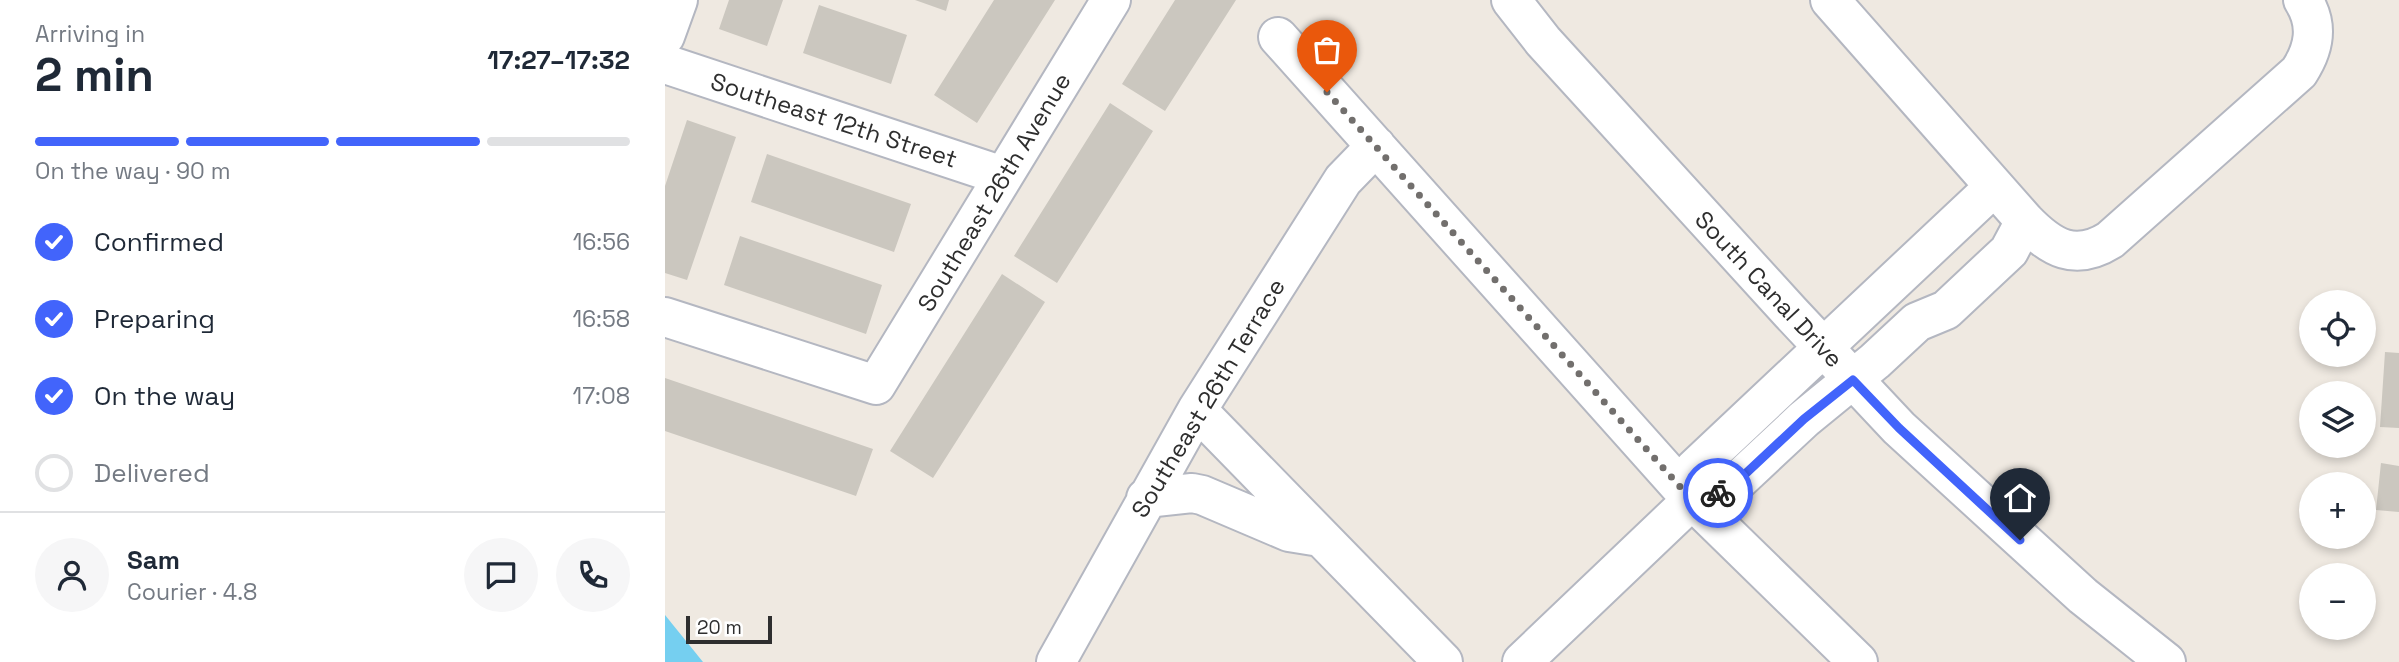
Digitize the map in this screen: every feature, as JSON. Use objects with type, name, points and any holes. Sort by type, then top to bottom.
[{"type":"street","points":[[665,36],[678,0]]},
{"type":"street","name":"Southeast 26th Avenue","points":[[665,317],[876,385],[1111,0]]},
{"type":"street","name":"South Canal Drive","points":[[1494,0],[1543,41]]},
{"type":"street","name":"South Canal Drive","points":[[1511,0],[1543,41],[1899,428],[2083,596],[2166,662]]},
{"type":"street","points":[[1831,0],[2025,221],[2042,238],[2070,251],[2091,249],[2110,240],[2299,72],[2312,48],[2314,34],[2312,18],[2303,0]]},
{"type":"street","points":[[1278,37],[1692,500],[1858,662]]},
{"type":"street","name":"Southeast 12th Street","points":[[665,64],[1003,176]]},
{"type":"street","name":"Southeast 26th Terrace","points":[[1056,662],[1197,410],[1343,180],[1376,146]]},
{"type":"street","points":[[1692,500],[1694,469],[1994,187]]},
{"type":"street","points":[[1522,662],[1692,500],[1727,491],[1804,419],[1853,380],[1917,322],[1945,310],[2009,251],[2025,221]]},
{"type":"street","points":[[1197,410],[1443,662]]},
{"type":"street","points":[[1736,429],[1763,459]]},
{"type":"street","points":[[1146,498],[1192,493],[1202,495],[1289,533],[1322,537]]},
{"type":"water","points":[[665,615],[703,662],[665,662]]},
{"type":"building","points":[[729,0],[783,0],[767,46],[719,29]]},
{"type":"building","points":[[915,0],[949,0],[946,11]]},
{"type":"building","points":[[994,0],[1055,0],[977,123],[934,95]]},
{"type":"building","points":[[1175,0],[1236,0],[1165,111],[1122,84]]},
{"type":"building","points":[[819,5],[907,35],[891,84],[803,53]]},
{"type":"building","points":[[1110,103],[1153,131],[1057,283],[1014,256]]},
{"type":"building","points":[[687,120],[736,137],[687,280],[665,273],[665,186]]},
{"type":"building","points":[[767,154],[911,204],[894,252],[751,202]]},
{"type":"building","points":[[740,236],[882,285],[866,334],[724,285]]},
{"type":"building","points":[[1002,274],[1045,302],[933,478],[890,451]]},
{"type":"building","points":[[2385,352],[2399,353],[2399,428],[2380,427]]},
{"type":"building","points":[[665,378],[873,449],[856,496],[665,431]]},
{"type":"building","points":[[2381,463],[2399,466],[2399,512],[2376,510]]},
{"type":"way so far","points":[[1327,92],[1692,500],[1718,493]]},
{"type":"route","points":[[1718,493],[1727,491],[1804,419],[1853,380],[1899,428],[2020,540]]}]
